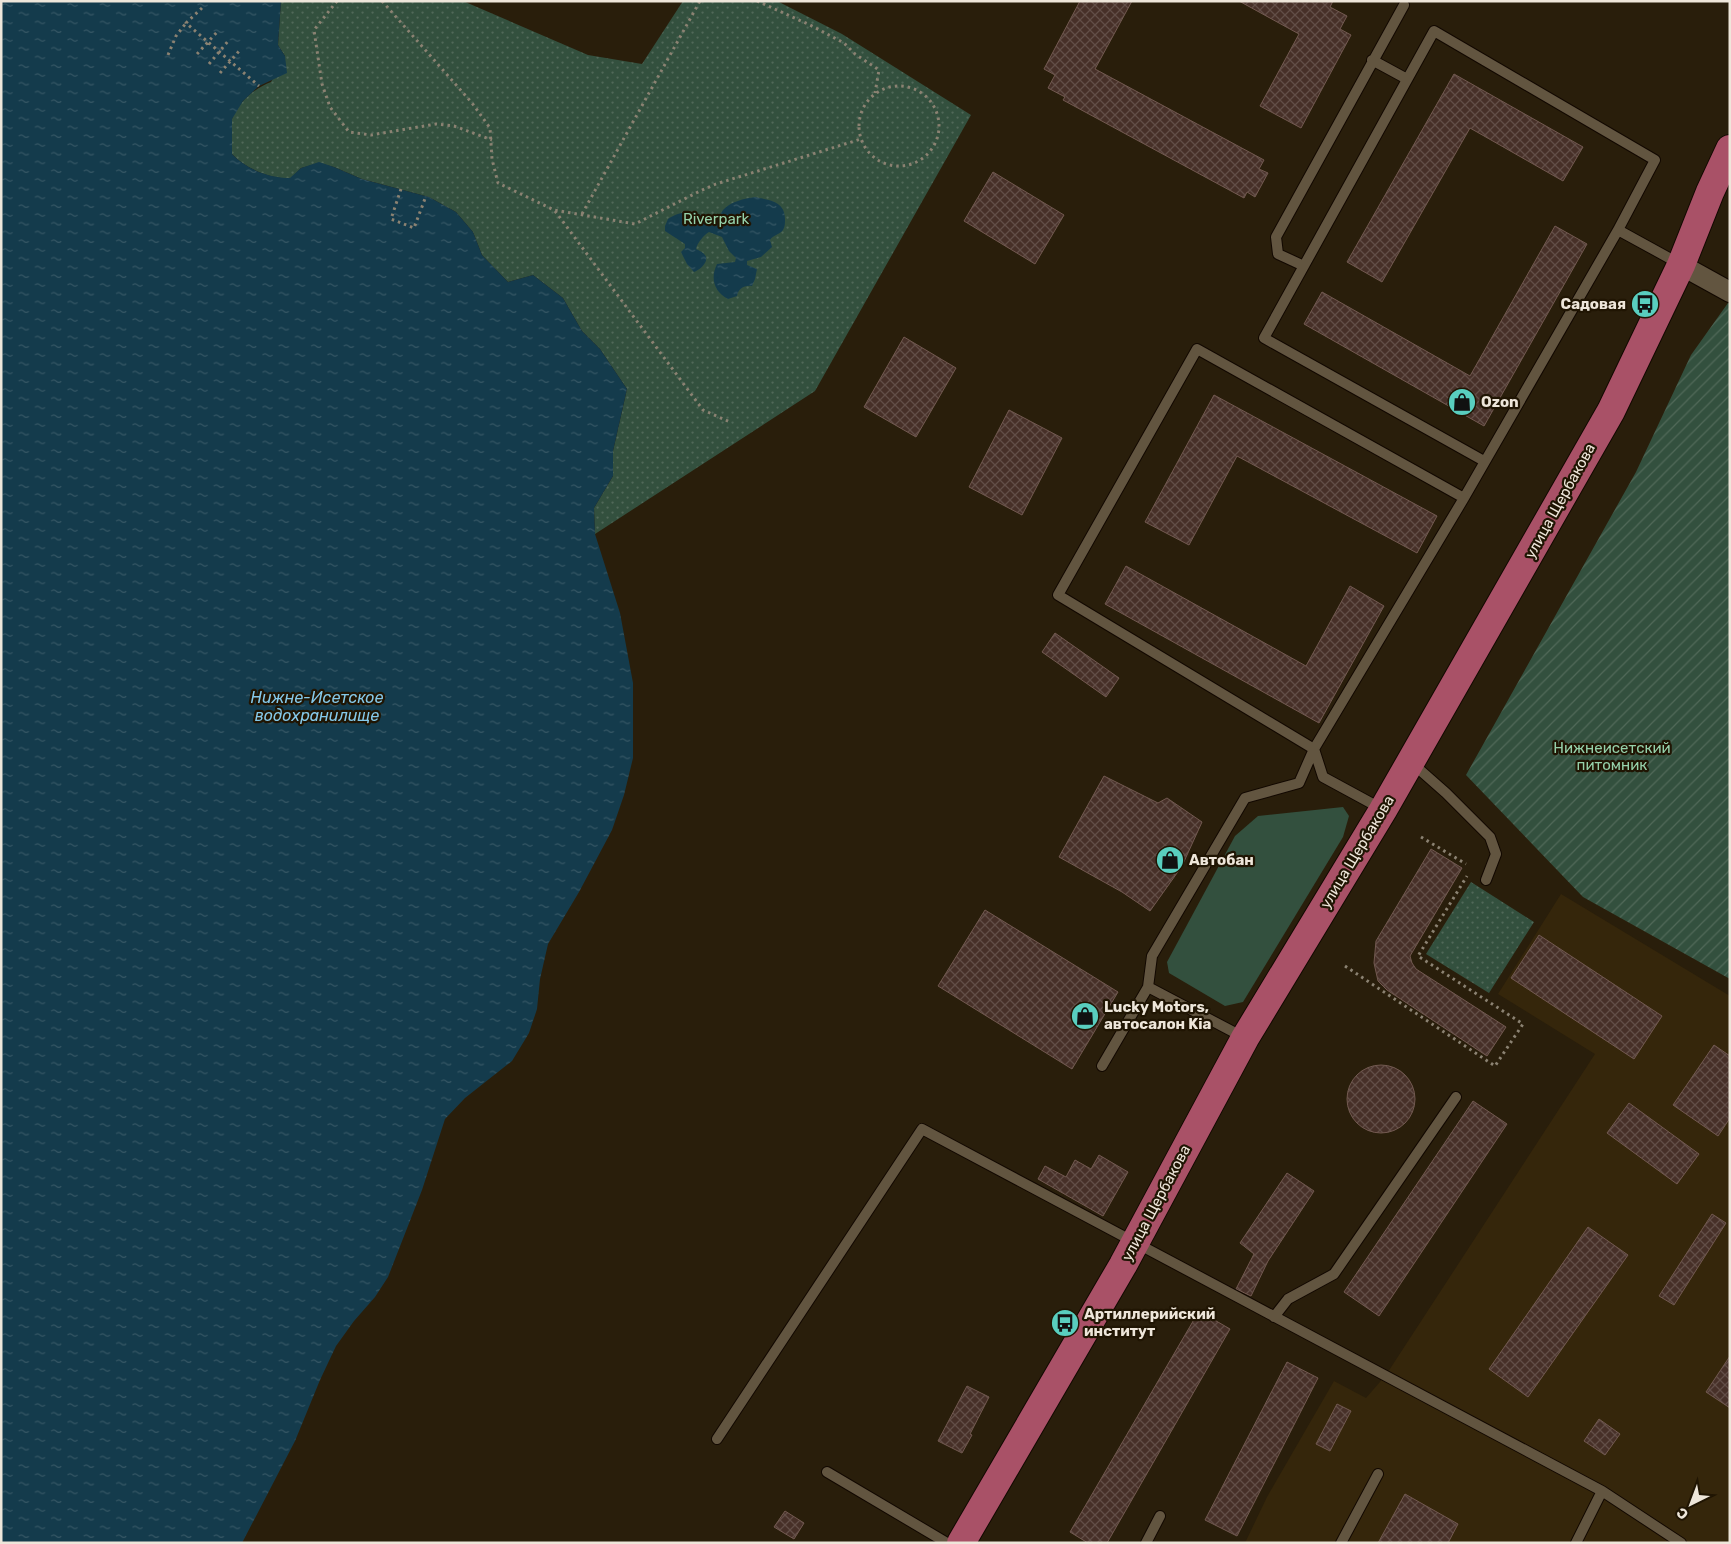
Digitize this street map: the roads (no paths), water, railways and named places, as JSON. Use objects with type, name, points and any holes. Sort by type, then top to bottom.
[{"type":"main road","name":"улица Щербакова","points":[[961,1543],[1134,1244],[1245,1038],[1383,810],[1611,411],[1681,265],[1710,192],[1730,149]]},
{"type":"street","points":[[1681,265],[1730,292]]},
{"type":"lane","points":[[1304,266],[1278,254],[1276,237],[1404,5]]},
{"type":"lane","points":[[1102,1066],[1148,988],[1152,956],[1244,798],[1299,783],[1314,749],[1464,498],[1618,230],[1655,160],[1434,31],[1264,338],[1484,461]]},
{"type":"lane","points":[[1372,60],[1407,79]]},
{"type":"lane","points":[[1618,230],[1681,265]]},
{"type":"lane","points":[[1383,810],[1323,777],[1314,749],[1058,595],[1197,349],[1464,498]]},
{"type":"lane","points":[[1411,762],[1446,793],[1490,837],[1496,854],[1486,880]]},
{"type":"lane","points":[[1148,988],[1245,1038]]},
{"type":"lane","points":[[1274,1317],[1288,1299],[1334,1274],[1456,1097]]},
{"type":"lane","points":[[717,1439],[922,1129],[1134,1244],[1602,1491],[1681,1543]]},
{"type":"lane","points":[[827,1472],[946,1543]]},
{"type":"lane","points":[[1341,1543],[1378,1474]]},
{"type":"lane","points":[[1576,1543],[1602,1491]]},
{"type":"lane","points":[[1146,1543],[1160,1516]]},
{"type":"water","name":"Нижне-Исетское водохранилище","points":[[1,1],[281,1],[278,45],[285,56],[287,73],[259,86],[243,101],[232,119],[232,154],[258,172],[282,178],[290,178],[301,168],[319,162],[362,179],[429,197],[456,212],[473,232],[482,255],[508,282],[533,275],[563,298],[582,331],[600,349],[627,389],[613,451],[613,476],[594,508],[595,534],[620,613],[633,683],[633,758],[624,795],[612,830],[579,892],[548,944],[540,979],[537,1009],[529,1033],[512,1061],[465,1098],[445,1119],[422,1190],[388,1277],[375,1297],[336,1346],[295,1441],[242,1543],[1,1543]]},
{"type":"water","points":[[755,197],[775,202],[779,205],[784,213],[785,226],[781,232],[770,240],[772,247],[761,257],[747,261],[747,265],[757,269],[752,286],[742,288],[737,296],[728,299],[719,293],[714,279],[717,264],[735,262],[736,258],[729,251],[722,237],[709,232],[701,239],[696,249],[705,256],[706,262],[694,272],[687,264],[681,252],[685,248],[685,244],[665,231],[665,226],[668,219],[688,212],[716,221],[723,210],[730,204]]},
{"type":"place","name":"Садовая","points":[[1645,304]]},
{"type":"place","name":"Ozon","points":[[1462,402]]},
{"type":"place","name":"Автобан","points":[[1170,860]]},
{"type":"place","name":"Lucky Motors, автосалон Kia","points":[[1085,1016]]},
{"type":"place","name":"Артиллерийский институт","points":[[1065,1323]]},
{"type":"park label","name":"Riverpark","points":[[716,219]]},
{"type":"park label","name":"Нижнеисетский питомник","points":[[1612,756]]}]
